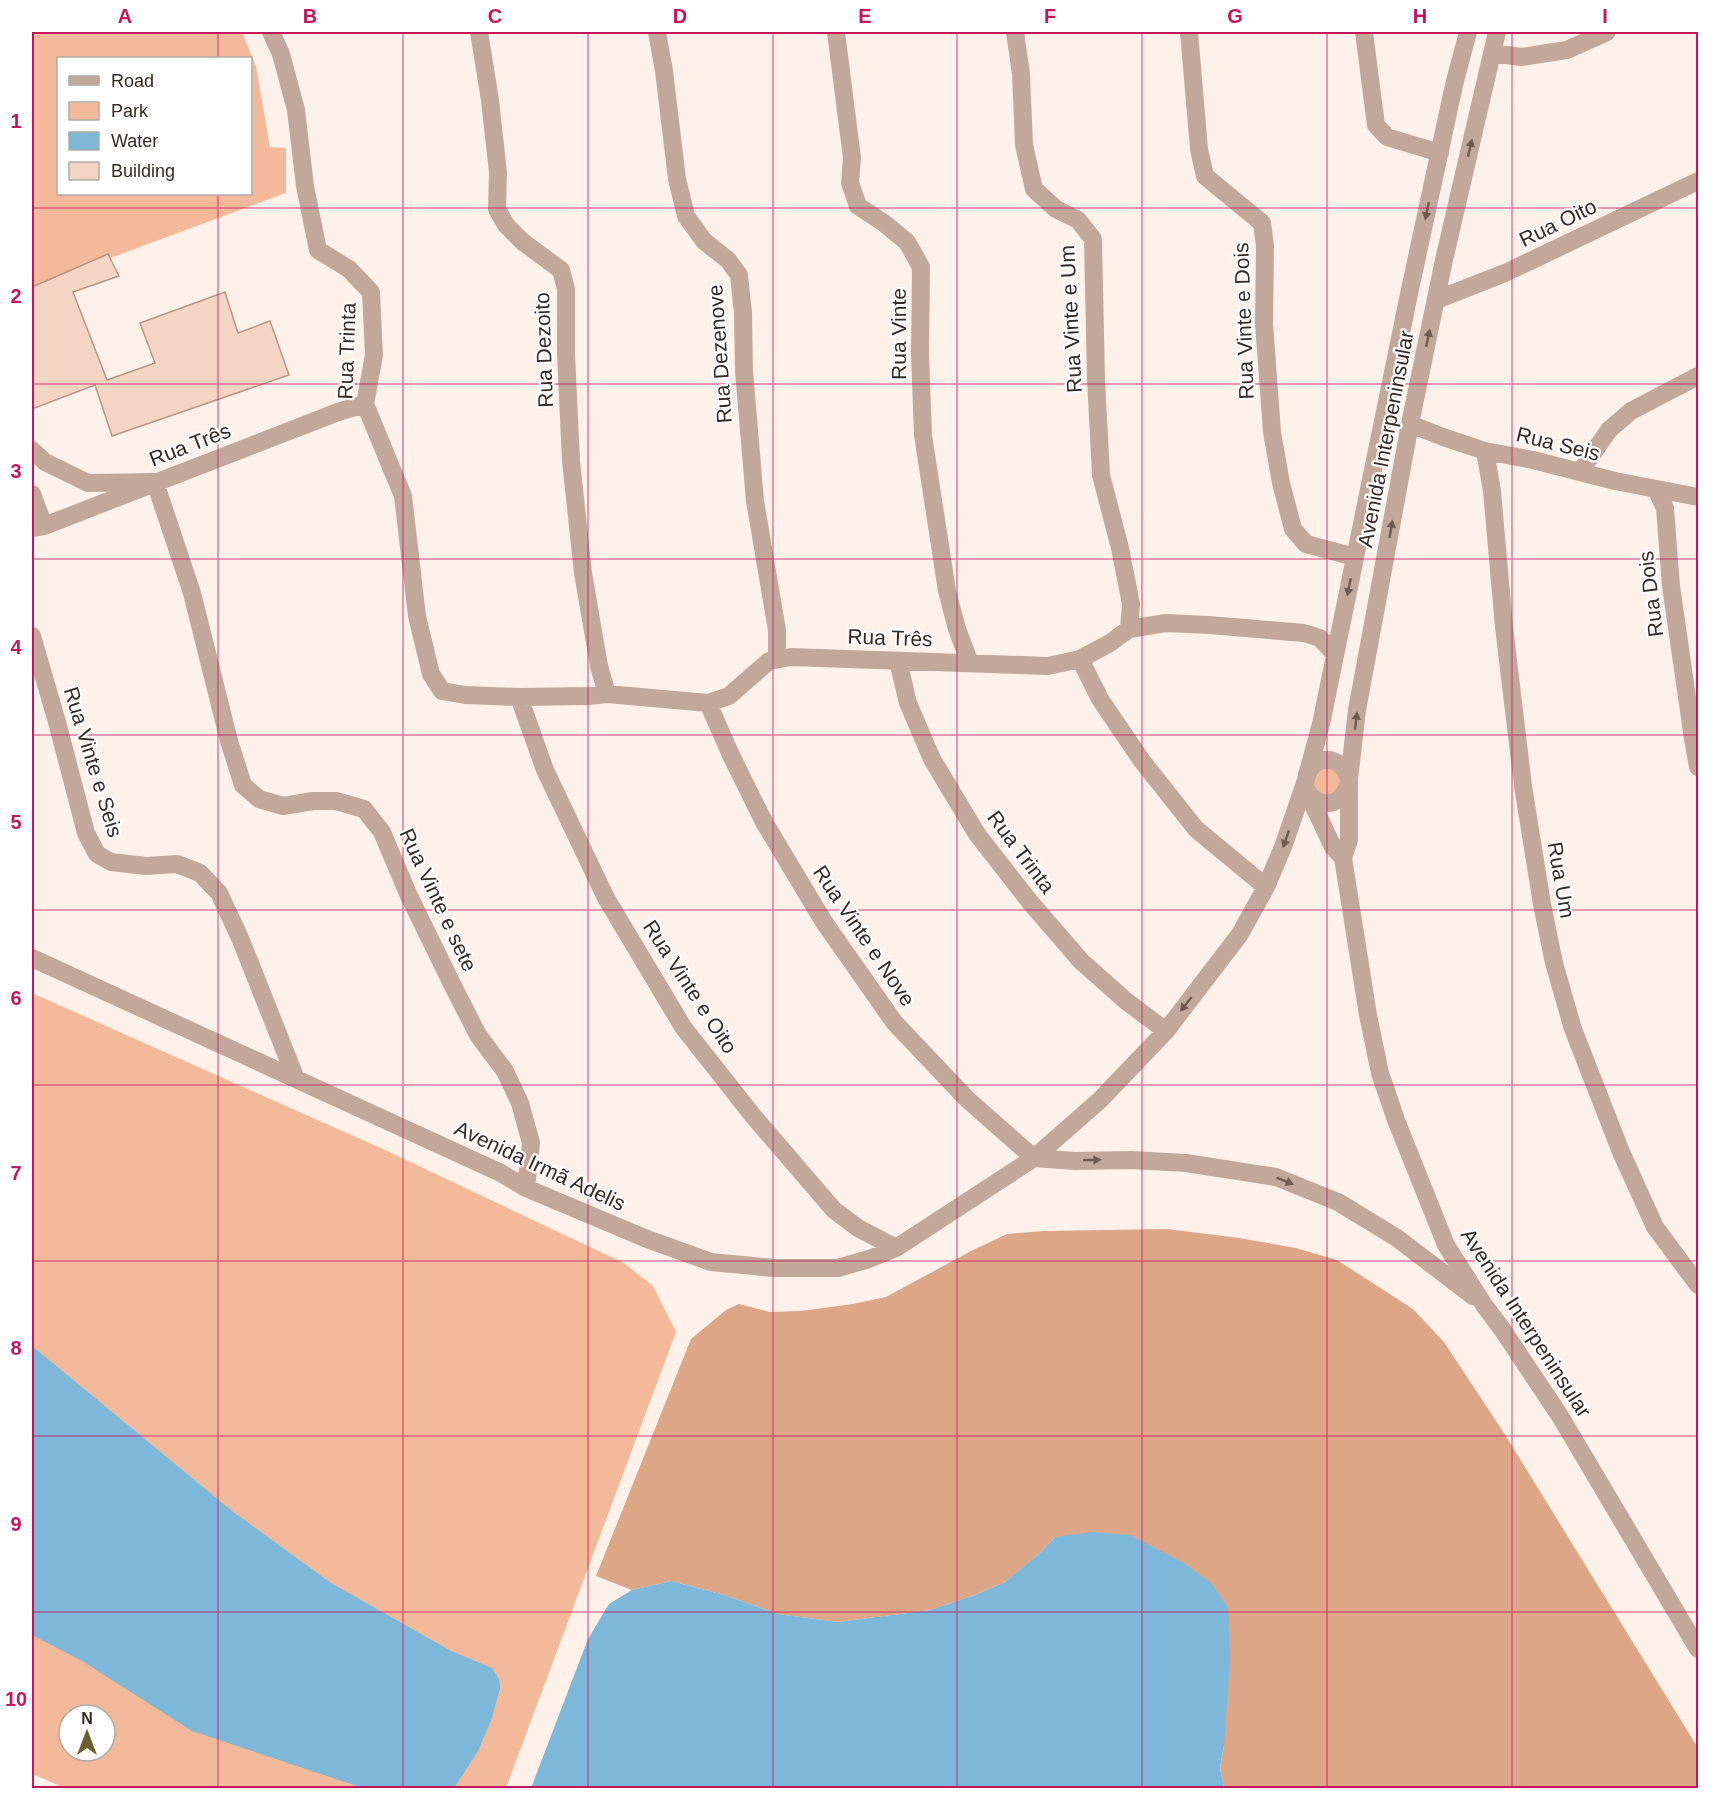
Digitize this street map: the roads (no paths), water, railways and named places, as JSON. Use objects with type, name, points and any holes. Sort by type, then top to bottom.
[{"type":"street","name":"Rua Trinta","points":[[271,32],[281,54],[296,110],[305,186],[318,250],[349,269],[371,292],[374,355],[365,404],[403,496],[417,616],[431,674],[442,691],[465,695],[519,697]]},
{"type":"street","name":"Rua Dezoito","points":[[479,32],[495,142],[498,173],[497,209],[506,225],[523,242],[561,270],[566,289],[566,354],[571,461],[583,573],[599,666],[607,694]]},
{"type":"street","name":"Rua Dezenove","points":[[657,32],[677,179],[686,216],[704,241],[728,260],[739,275],[754,501],[777,630],[777,659]]},
{"type":"street","name":"Rua Vinte","points":[[836,32],[852,158],[850,183],[858,206],[907,242],[921,267],[920,354],[923,435],[947,591],[957,629],[970,663]]},
{"type":"street","name":"Rua Vinte e Um","points":[[1015,32],[1021,74],[1024,145],[1034,189],[1056,208],[1077,220],[1093,239],[1101,475],[1120,548],[1131,604],[1129,629]]},
{"type":"street","name":"Rua Vinte e Dois","points":[[1189,32],[1199,148],[1205,176],[1262,224],[1265,246],[1264,323],[1270,413],[1281,483],[1293,529],[1306,544],[1355,557]]},
{"type":"street","points":[[1364,32],[1376,125],[1387,137],[1440,153]]},
{"type":"street","name":"Avenida Interpeninsular","points":[[1468,32],[1454,85],[1415,265],[1321,724],[1306,783],[1333,846],[1342,858],[1368,1016],[1380,1073],[1396,1120],[1446,1245],[1560,1416],[1698,1649]]},
{"type":"street","name":"Avenida Interpeninsular","points":[[1342,858],[1349,840],[1349,783],[1357,710],[1410,424],[1497,32]]},
{"type":"street","points":[[1492,53],[1521,57],[1567,50],[1607,32]]},
{"type":"street","name":"Rua Oito","points":[[1436,300],[1505,273],[1698,181]]},
{"type":"street","points":[[1580,472],[1609,430],[1632,411],[1692,379]]},
{"type":"street","name":"Rua Três","points":[[38,527],[338,412],[365,404]]},
{"type":"street","name":"Rua Seis","points":[[1410,424],[1485,451],[1533,460],[1615,481],[1698,497]]},
{"type":"street","points":[[32,450],[45,462],[88,483],[155,482]]},
{"type":"street","name":"Rua Um","points":[[1485,451],[1492,491],[1504,627],[1523,786],[1554,963],[1573,1029],[1621,1152],[1654,1227],[1698,1285]]},
{"type":"street","name":"Rua Vinte e sete","points":[[155,482],[192,593],[229,741],[243,785],[259,799],[283,807],[313,801],[336,801],[364,810],[382,832],[409,896],[453,986],[478,1035],[505,1071],[520,1103],[531,1143],[526,1188]]},
{"type":"street","name":"Rua Dois","points":[[1656,489],[1665,508],[1671,586],[1698,767]]},
{"type":"street","points":[[32,494],[38,527]]},
{"type":"street","name":"Rua Três","points":[[777,659],[791,657],[1048,666],[1080,659],[1110,643],[1129,629],[1166,624],[1209,625],[1304,633],[1320,638],[1335,654]]},
{"type":"street","name":"Rua Vinte e Seis","points":[[32,636],[86,833],[97,854],[111,862],[146,866],[177,864],[200,873],[219,893],[240,938],[296,1079]]},
{"type":"street","points":[[519,697],[607,694],[708,703],[729,696],[769,661],[777,659]]},
{"type":"street","points":[[1080,659],[1100,699],[1142,761],[1196,829],[1266,887]]},
{"type":"street","name":"Rua Trinta","points":[[898,660],[908,703],[932,759],[977,834],[1030,902],[1081,961],[1166,1031]]},
{"type":"street","name":"Rua Vinte e Oito","points":[[519,697],[545,770],[606,898],[683,1026],[754,1117],[834,1210],[858,1228],[896,1248]]},
{"type":"street","name":"Rua Vinte e Nove","points":[[708,703],[764,822],[824,922],[894,1022],[967,1099],[1034,1158]]},
{"type":"street","points":[[1328,760],[1342,766],[1347,772],[1349,783],[1341,798],[1328,804],[1315,800],[1306,783],[1309,770],[1314,764],[1328,760]]},
{"type":"street","name":"Avenida Irmã Adelis","points":[[32,958],[501,1173],[526,1188],[647,1239],[711,1262],[774,1268],[838,1268],[896,1248],[1034,1158],[1100,1100],[1166,1031],[1240,934],[1266,887],[1306,783]]},
{"type":"street","points":[[1034,1158],[1186,1163],[1276,1177],[1338,1202],[1397,1238],[1484,1305]]},
{"type":"water","points":[[32,1346],[232,1511],[331,1583],[451,1651],[492,1668],[499,1679],[500,1688],[492,1718],[478,1751],[454,1788],[363,1788],[192,1731],[82,1661],[32,1635]]},
{"type":"water","points":[[1092,1532],[1130,1535],[1182,1562],[1211,1583],[1228,1608],[1230,1660],[1224,1745],[1220,1768],[1224,1788],[531,1788],[588,1639],[609,1604],[632,1590],[671,1581],[724,1595],[778,1614],[838,1622],[930,1610],[975,1595],[1005,1582],[1055,1537]]}]
